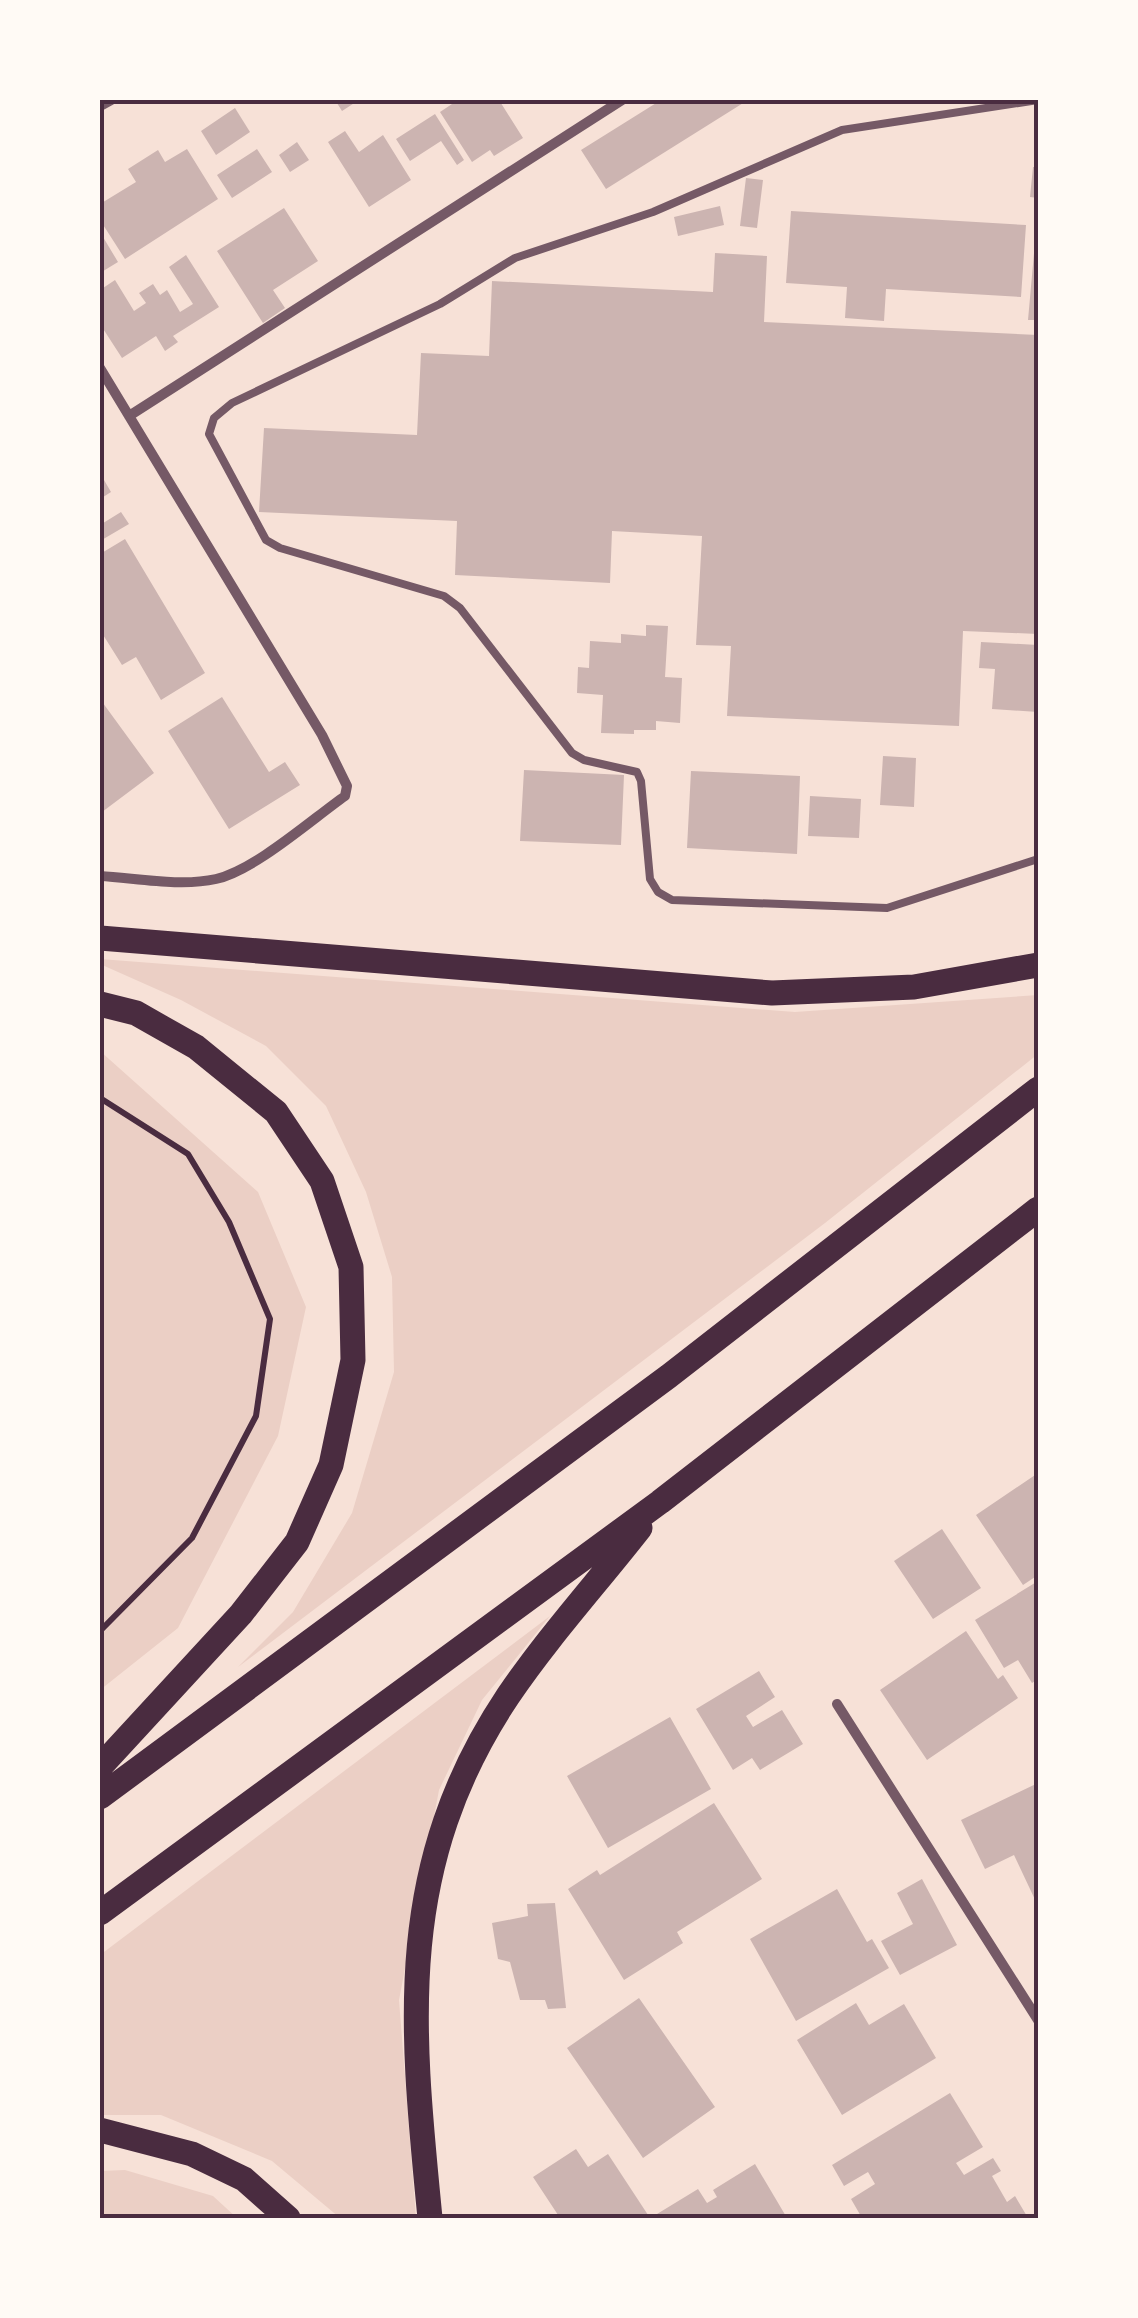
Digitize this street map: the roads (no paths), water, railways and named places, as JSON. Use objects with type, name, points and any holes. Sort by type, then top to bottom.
[{"type":"highway","points":[[100,938],[772,992],[914,987],[1038,965]]},
{"type":"highway","points":[[100,1004],[136,1013],[196,1047],[276,1112],[322,1181],[350,1267],[354,1360],[331,1465],[297,1542],[242,1614],[100,1767]]},
{"type":"highway","points":[[100,1797],[669,1376],[1038,1088]]},
{"type":"highway","points":[[100,1913],[660,1502],[1038,1209]]},
{"type":"highway","points":[[430,2218],[415,2066],[416,1993],[422,1918],[436,1846],[464,1774],[508,1696],[660,1502]]},
{"type":"highway","points":[[100,2130],[192,2154],[244,2179],[288,2218]]},
{"type":"street","points":[[100,106],[111,100]]},
{"type":"street","points":[[129,416],[622,100]]},
{"type":"street","points":[[100,368],[312,718],[348,786],[345,796],[260,858],[218,879],[185,882],[100,876]]},
{"type":"street","points":[[838,1704],[1038,2020]]},
{"type":"lane","points":[[1038,100],[842,130],[653,212],[515,258],[440,304],[232,403],[214,418],[209,434],[266,540],[280,548],[444,596],[460,608],[572,753],[584,760],[637,772],[650,879],[658,892],[672,900],[887,908],[1038,859]]}]
